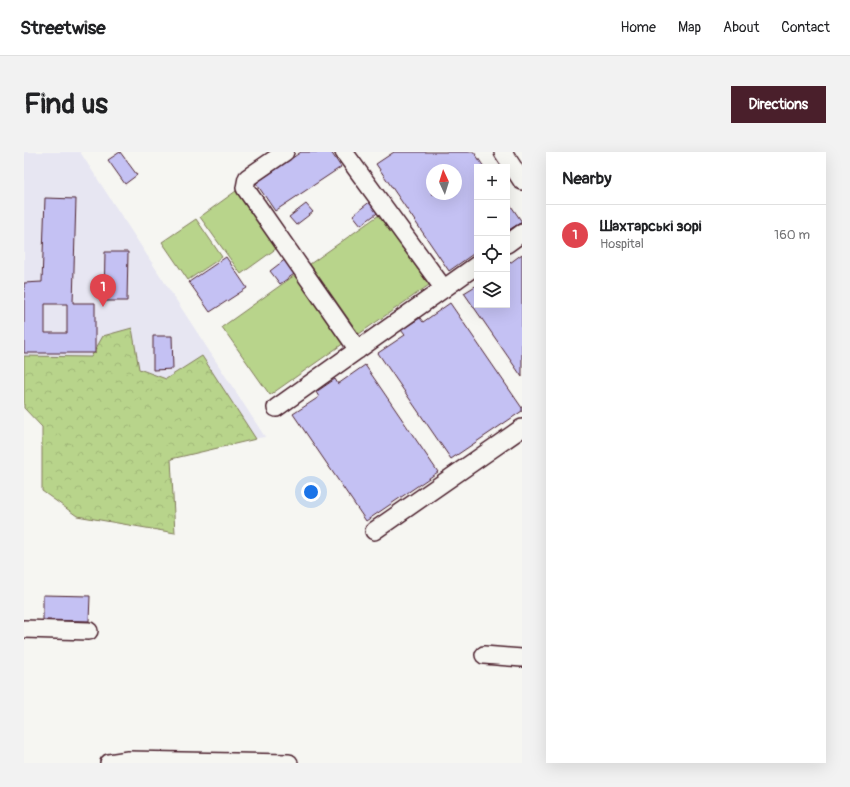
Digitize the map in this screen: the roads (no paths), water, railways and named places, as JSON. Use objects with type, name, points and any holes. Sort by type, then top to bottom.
[{"type":"street","points":[[285,152],[246,178],[245,188],[358,350]]},
{"type":"street","points":[[344,152],[444,289]]},
{"type":"street","points":[[502,152],[522,181]]},
{"type":"street","points":[[510,242],[522,233]]},
{"type":"street","points":[[276,408],[474,267]]},
{"type":"street","points":[[374,531],[522,428]]},
{"type":"street","points":[[24,629],[89,631]]},
{"type":"street","points":[[484,655],[522,658]]},
{"type":"street","points":[[109,763],[128,760],[288,763]]},
{"type":"place","name":"Шахтарські зорі","points":[[103,307]]}]
